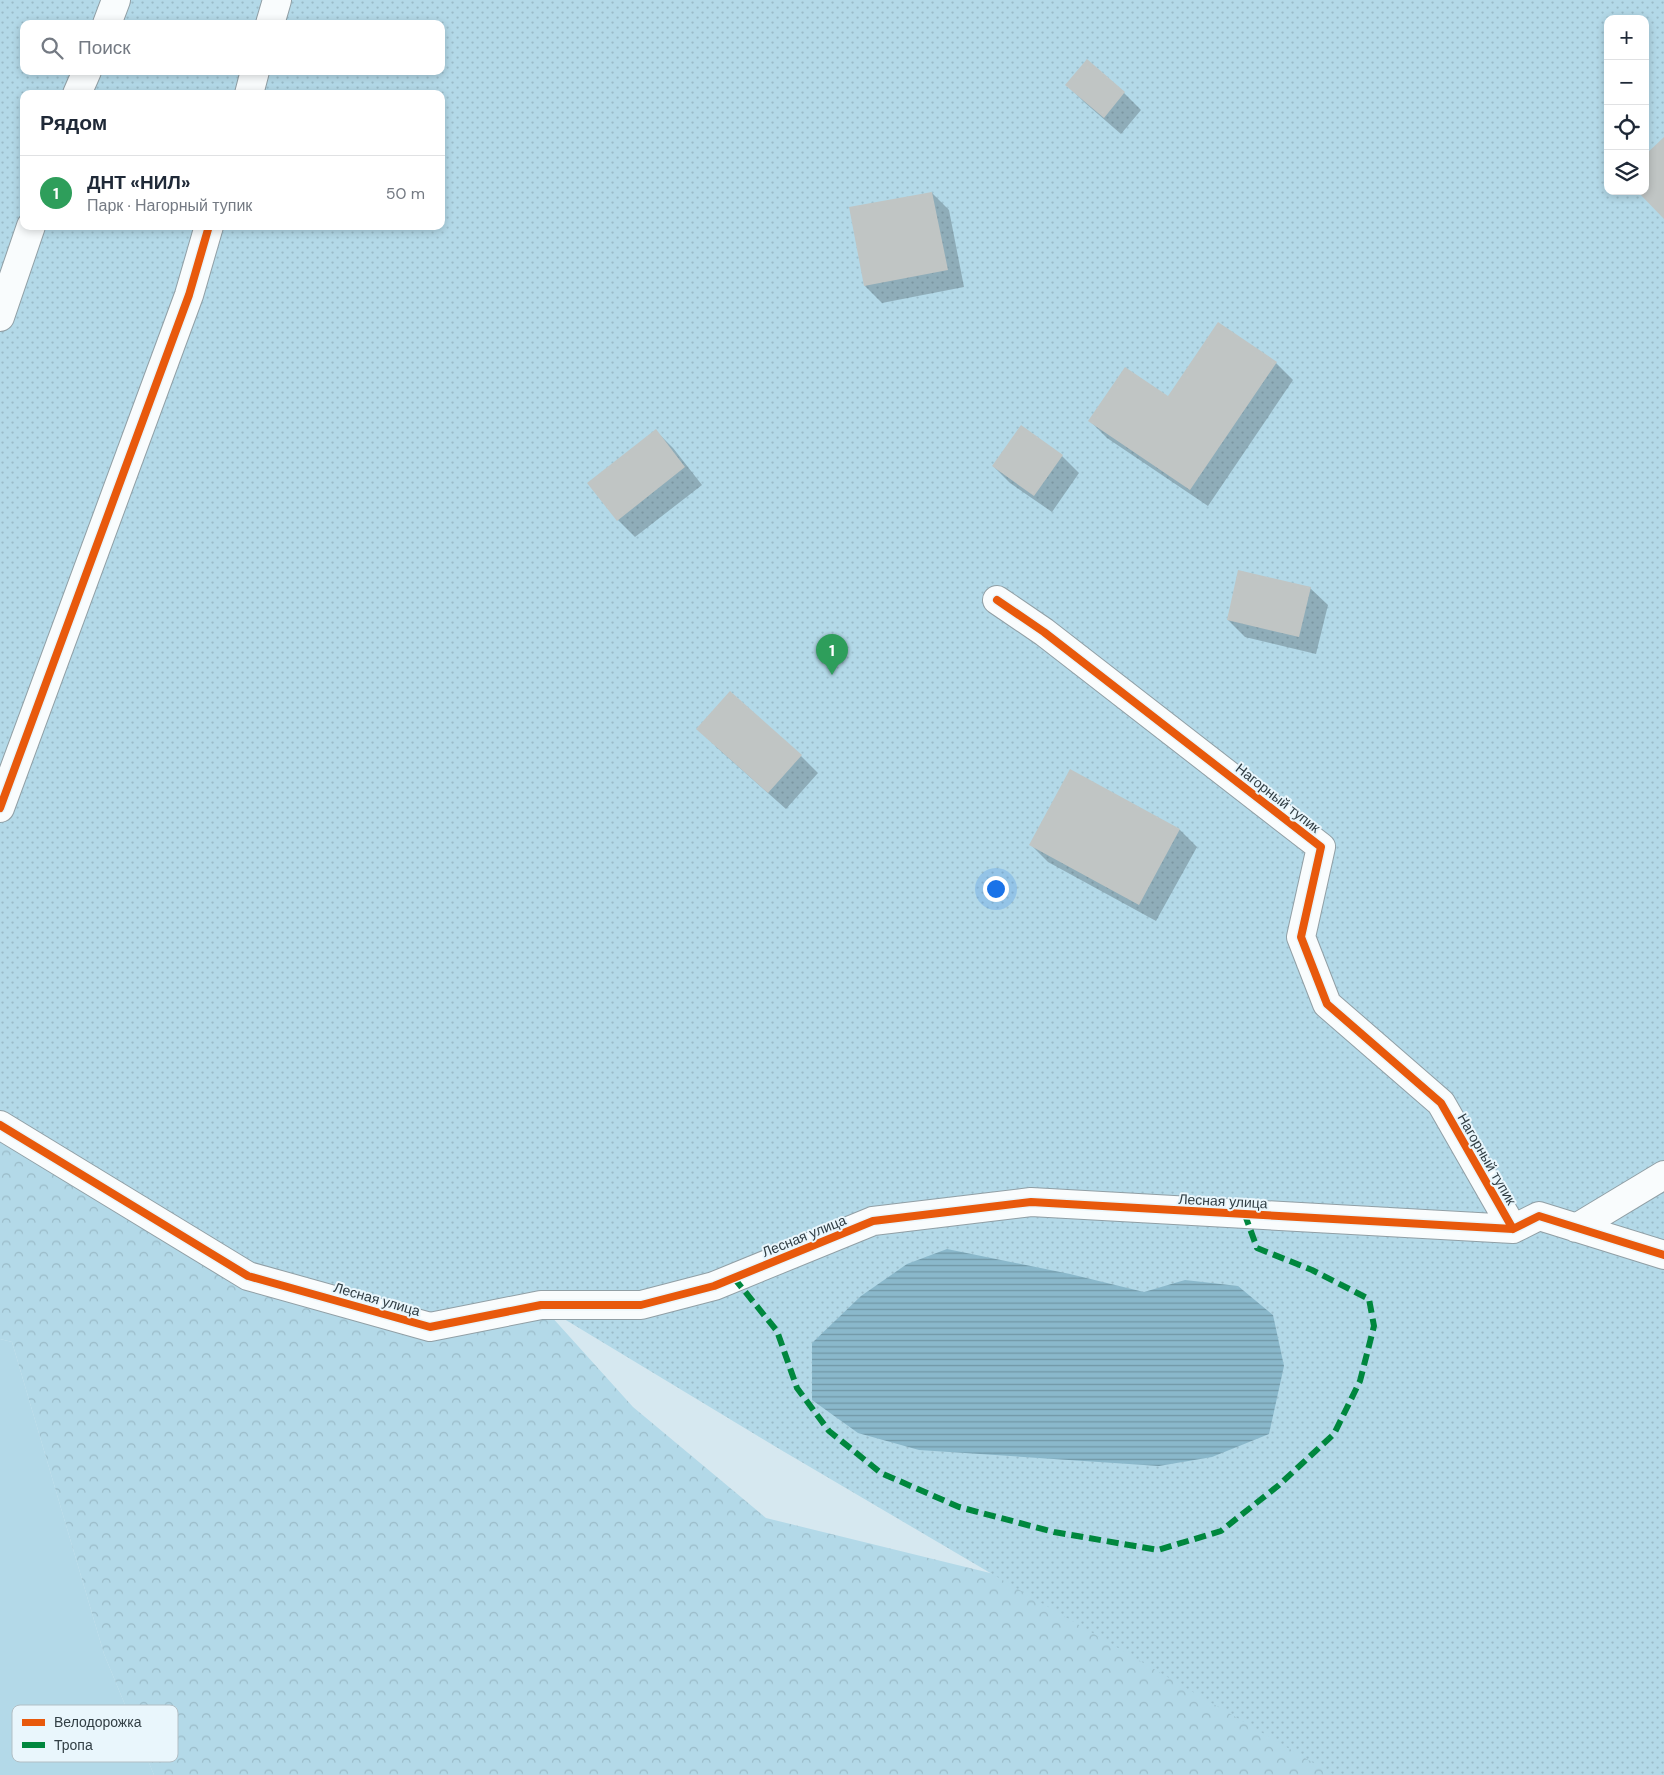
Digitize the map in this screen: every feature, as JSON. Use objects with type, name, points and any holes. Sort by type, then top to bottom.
[{"type":"street","points":[[108,20],[116,0]]},
{"type":"street","points":[[271,20],[277,0]]},
{"type":"street","points":[[80,90],[85,75]]},
{"type":"street","points":[[250,90],[254,75]]},
{"type":"street","points":[[0,316],[29,230]]},
{"type":"street","points":[[0,808],[185,304],[208,230]]},
{"type":"street","name":"Нагорный тупик","points":[[997,600],[1044,632],[1321,847],[1300,937],[1327,1004],[1441,1103],[1513,1230]]},
{"type":"street","name":"Лесная улица","points":[[0,1125],[248,1276],[430,1328],[541,1305],[641,1305],[714,1286],[873,1222],[1031,1202],[1513,1230]]},
{"type":"street","points":[[1576,1228],[1664,1175]]},
{"type":"street","points":[[1513,1230],[1538,1216],[1664,1255]]},
{"type":"green space","points":[[0,0],[1664,0],[1664,1775],[1334,1775],[776,1447],[541,1305],[430,1327],[248,1276],[0,1125]]},
{"type":"green space","points":[[35,0],[1037,0],[541,1305],[633,1407],[766,1518],[990,1573],[1664,1775],[154,1775],[149,1762],[178,1762],[178,1705],[125,1705],[104,1654],[12,1342],[0,1339],[0,61],[20,26],[20,75],[445,75],[445,20],[24,20]]},
{"type":"green space","points":[[0,1339],[12,1342],[104,1654],[125,1705],[12,1705],[12,1762],[149,1762],[154,1775],[0,1775]]},
{"type":"shaded area","points":[[947,1249],[1070,1274],[1144,1292],[1185,1280],[1238,1286],[1273,1315],[1284,1366],[1269,1434],[1212,1457],[1159,1466],[919,1450],[858,1433],[812,1400],[812,1343],[861,1296],[907,1264]]},
{"type":"building","points":[[1087,59],[1125,92],[1104,118],[1065,85]]},
{"type":"building","points":[[1664,137],[1664,219],[1641,195],[1649,195],[1649,151]]},
{"type":"building","points":[[932,192],[948,270],[864,286],[849,207]]},
{"type":"building","points":[[1218,322],[1277,362],[1190,490],[1088,421],[1125,367],[1168,396]]},
{"type":"building","points":[[1021,425],[1063,455],[1034,496],[992,466]]},
{"type":"building","points":[[656,429],[685,467],[617,521],[587,483]]},
{"type":"building","points":[[1238,570],[1311,587],[1299,637],[1227,620]]},
{"type":"building","points":[[730,691],[802,755],[768,793],[696,729]]},
{"type":"building","points":[[1070,769],[1180,829],[1139,905],[1029,845]]},
{"type":"marked path","points":[[734,1278],[777,1331],[797,1388],[829,1431],[881,1473],[959,1507],[1054,1532],[1158,1550],[1221,1531],[1279,1485],[1334,1434],[1360,1381],[1374,1326],[1369,1299],[1312,1270],[1257,1248],[1245,1215]]},
{"type":"cycle path","points":[[0,808],[189,295],[208,230]]},
{"type":"cycle path","points":[[997,600],[1044,632],[1321,847],[1301,937],[1327,1004],[1441,1103],[1513,1229]]},
{"type":"cycle path","points":[[0,1125],[248,1276],[430,1327],[541,1305],[641,1305],[714,1286],[873,1221],[1031,1202],[1513,1229],[1539,1216],[1664,1255]]},
{"type":"place","name":"ДНТ «НИЛ»","points":[[832,675]]}]
